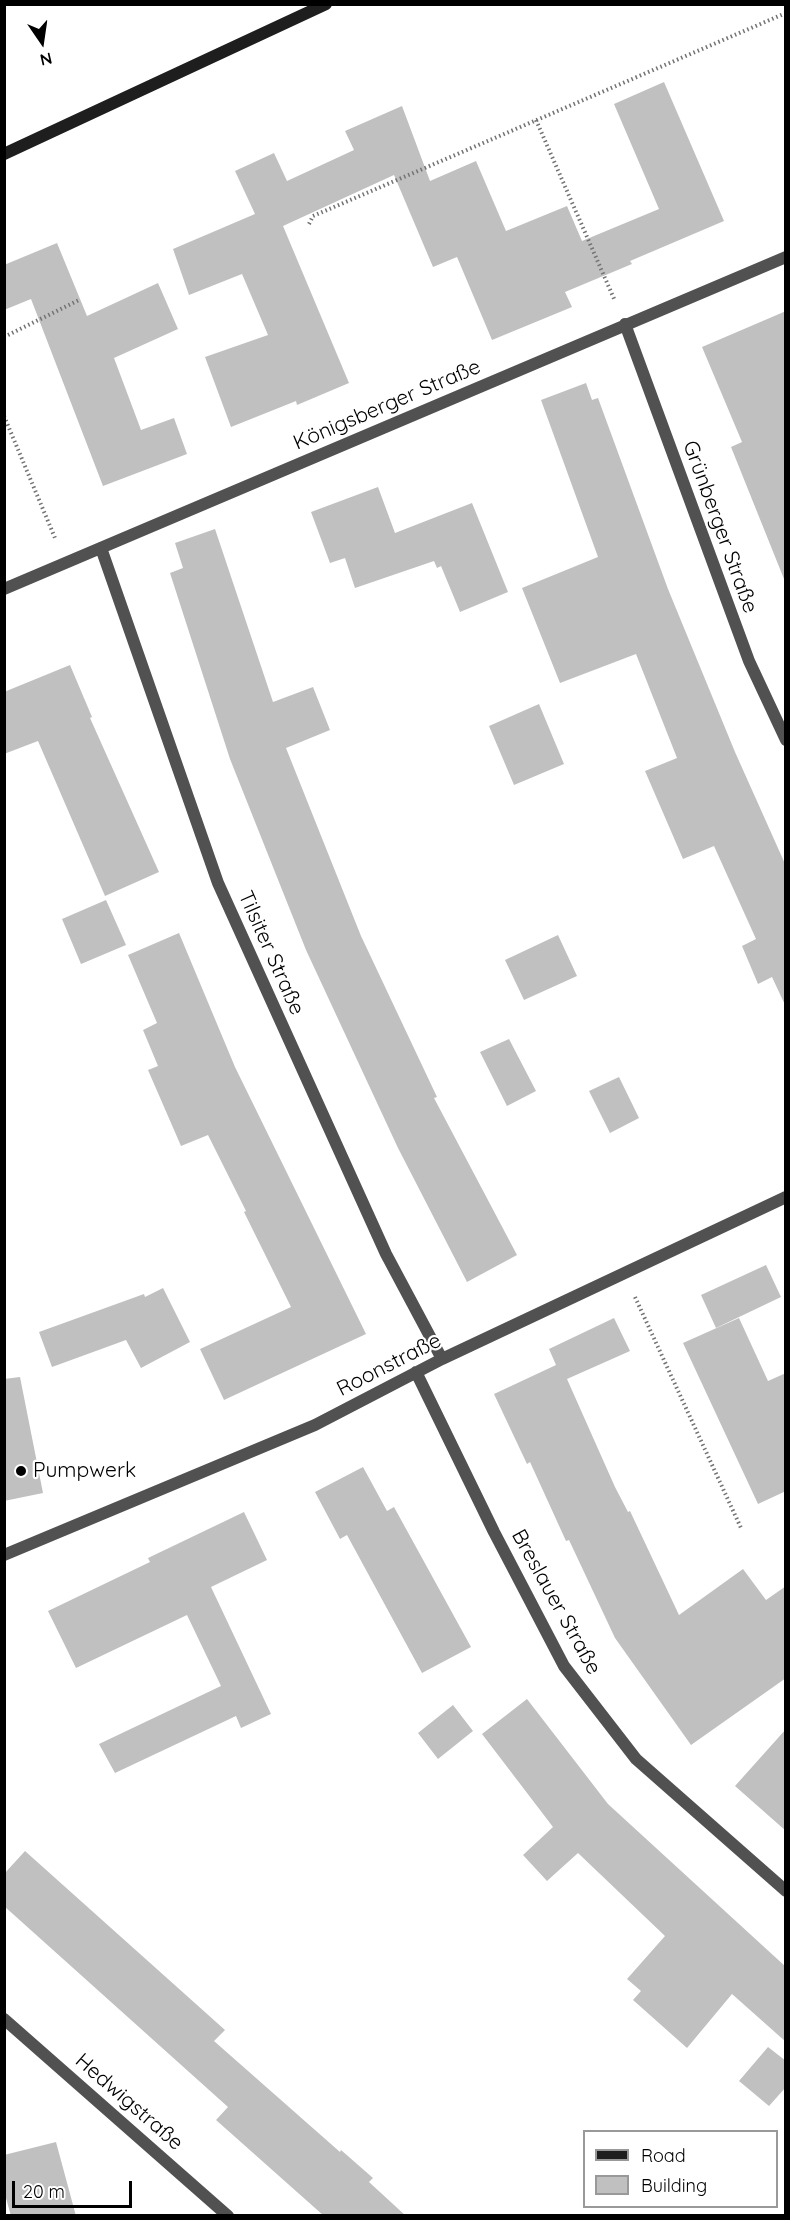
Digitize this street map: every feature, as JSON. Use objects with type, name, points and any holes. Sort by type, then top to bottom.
[{"type":"main road","points":[[4,154],[326,4]]},
{"type":"street","name":"Königsberger Straße","points":[[4,589],[786,257]]},
{"type":"street","name":"Grünberger Straße","points":[[625,324],[749,661],[786,740]]},
{"type":"street","name":"Tilsiter Straße","points":[[101,548],[218,883],[386,1254],[442,1359]]},
{"type":"street","name":"Roonstraße","points":[[4,1555],[315,1425],[442,1359],[786,1197]]},
{"type":"street","name":"Breslauer Straße","points":[[416,1372],[494,1532],[564,1666],[636,1759],[786,1891]]},
{"type":"street","name":"Hedwigstraße","points":[[4,2019],[228,2216]]},
{"type":"path","points":[[309,224],[313,216],[786,13]]},
{"type":"path","points":[[536,120],[625,324]]},
{"type":"path","points":[[4,337],[79,300]]},
{"type":"path","points":[[4,416],[65,563]]},
{"type":"path","points":[[624,1272],[741,1528]]},
{"type":"building","points":[[664,82],[724,221],[630,261],[632,264],[565,292],[572,307],[492,340],[457,257],[433,267],[394,175],[283,226],[349,383],[297,405],[296,401],[231,427],[205,357],[268,335],[242,274],[189,295],[173,249],[255,214],[235,171],[274,153],[287,181],[354,150],[345,131],[402,106],[430,181],[476,161],[506,231],[567,206],[582,241],[659,209],[614,104]]},
{"type":"building","points":[[57,243],[87,316],[158,283],[178,329],[114,358],[141,430],[174,418],[187,454],[103,486],[31,299],[4,310],[4,265]]},
{"type":"building","points":[[786,311],[786,579],[784,579],[731,447],[742,442],[702,347]]},
{"type":"building","points":[[586,383],[592,400],[598,398],[668,589],[735,752],[786,866],[786,1007],[772,977],[758,984],[742,946],[756,939],[714,846],[683,859],[645,771],[677,758],[636,654],[560,683],[522,588],[598,557],[541,400]]},
{"type":"building","points":[[378,487],[395,533],[472,503],[508,592],[460,612],[441,566],[437,568],[434,561],[355,588],[345,558],[330,563],[311,512]]},
{"type":"building","points":[[215,529],[273,702],[313,687],[330,730],[286,748],[361,936],[437,1097],[434,1098],[517,1255],[467,1282],[398,1148],[306,950],[230,759],[170,573],[183,568],[175,543]]},
{"type":"building","points":[[70,665],[92,717],[90,718],[159,872],[105,896],[38,741],[4,754],[4,692]]},
{"type":"building","points":[[539,704],[564,764],[514,785],[489,726]]},
{"type":"building","points":[[106,900],[126,945],[81,964],[62,919]]},
{"type":"building","points":[[179,933],[235,1067],[366,1334],[224,1400],[200,1349],[291,1307],[208,1135],[181,1146],[148,1070],[158,1066],[143,1030],[157,1023],[128,955]]},
{"type":"building","points":[[558,935],[577,976],[524,1000],[505,960]]},
{"type":"building","points":[[509,1039],[536,1091],[507,1106],[480,1052]]},
{"type":"building","points":[[619,1077],[639,1118],[610,1133],[589,1091]]},
{"type":"building","points":[[766,1265],[781,1297],[716,1328],[701,1295]]},
{"type":"building","points":[[163,1288],[190,1342],[141,1368],[126,1340],[52,1367],[39,1332],[144,1294],[145,1297]]},
{"type":"building","points":[[614,1318],[630,1351],[567,1379],[615,1487],[628,1512],[630,1511],[679,1615],[743,1569],[766,1600],[786,1586],[786,1678],[691,1745],[615,1638],[569,1540],[566,1541],[530,1462],[527,1464],[494,1394],[556,1365],[549,1349]]},
{"type":"building","points":[[739,1318],[768,1381],[786,1373],[786,1491],[758,1504],[683,1343]]},
{"type":"building","name":"Pumpwerk","points":[[20,1377],[43,1493],[4,1501],[4,1379]]},
{"type":"building","points":[[363,1467],[387,1511],[394,1507],[471,1647],[422,1673],[347,1535],[340,1539],[315,1492]]},
{"type":"building","points":[[244,1512],[267,1560],[211,1587],[271,1714],[241,1728],[236,1716],[115,1773],[99,1744],[221,1686],[187,1615],[76,1668],[48,1611],[150,1562],[148,1558]]},
{"type":"building","points":[[527,1699],[608,1804],[786,1967],[786,2042],[732,1994],[687,2048],[633,2000],[641,1991],[627,1979],[665,1936],[578,1853],[547,1881],[523,1855],[553,1827],[482,1734]]},
{"type":"building","points":[[453,1705],[473,1731],[438,1759],[418,1733]]},
{"type":"building","points":[[786,1729],[786,1831],[735,1786]]},
{"type":"building","points":[[25,1851],[225,2030],[214,2041],[340,2152],[341,2150],[373,2178],[369,2182],[406,2216],[324,2216],[216,2120],[228,2107],[4,1906],[4,1874]]},
{"type":"building","points":[[768,2047],[786,2061],[786,2087],[769,2106],[739,2081]]},
{"type":"building","points":[[56,2142],[76,2216],[11,2216],[4,2191],[4,2155]]},
{"type":"place","name":"Pumpwerk","points":[[21,1471]]}]
